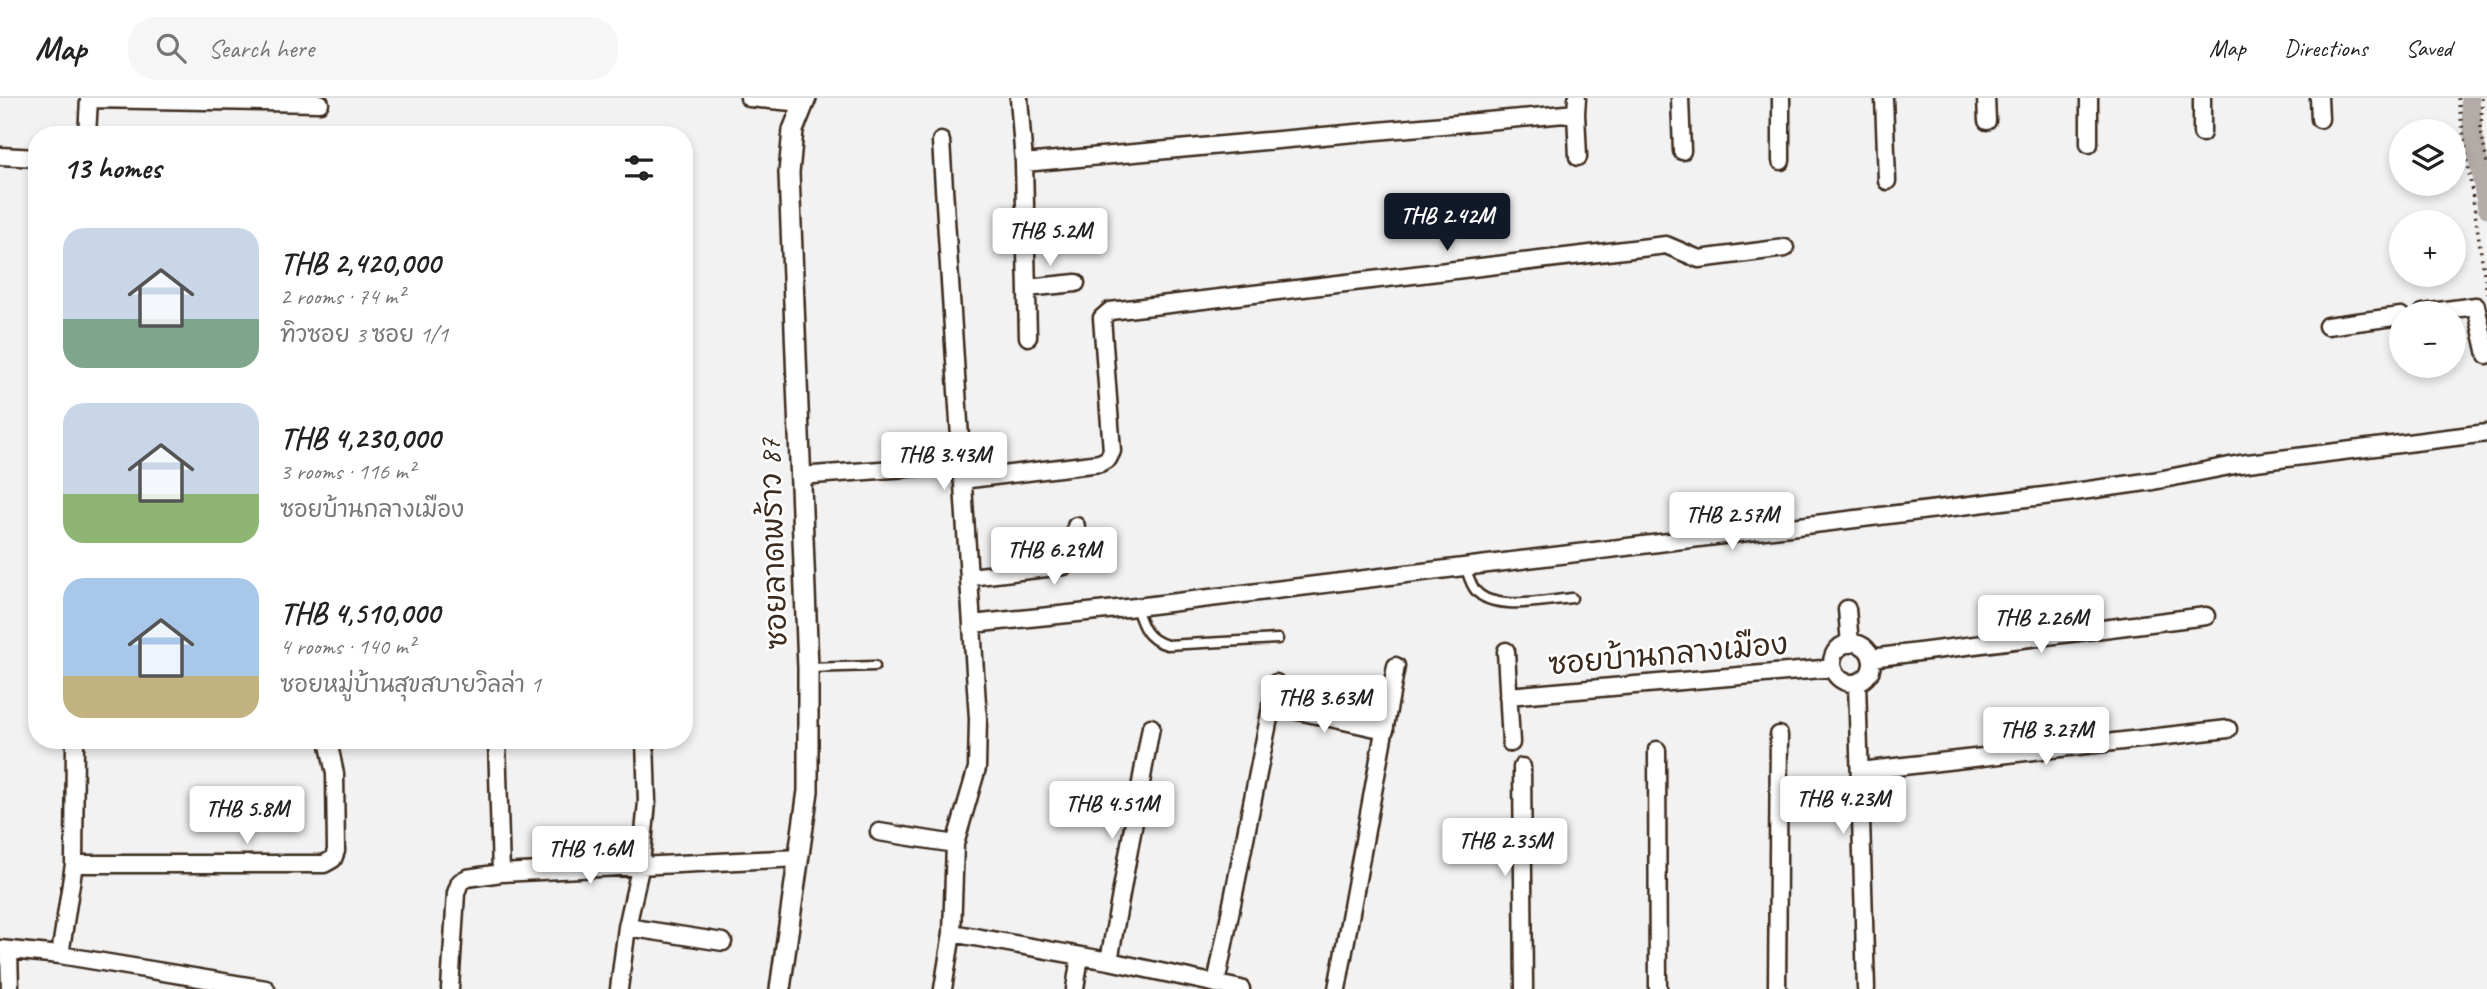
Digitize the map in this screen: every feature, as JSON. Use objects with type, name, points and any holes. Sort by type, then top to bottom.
[{"type":"street","points":[[749,98],[805,101]]},
{"type":"street","points":[[1019,98],[1024,163],[1028,337]]},
{"type":"street","points":[[1680,98],[1682,151]]},
{"type":"street","points":[[1781,98],[1781,161]]},
{"type":"street","points":[[1884,98],[1886,181]]},
{"type":"street","points":[[1986,98],[1986,121]]},
{"type":"street","points":[[2089,98],[2089,144]]},
{"type":"street","points":[[2202,98],[2203,134]]},
{"type":"street","points":[[2319,98],[2320,119]]},
{"type":"street","points":[[88,126],[89,99],[320,103]]},
{"type":"street","name":"ซอยลาดพร้าว 87","points":[[780,989],[808,791],[808,668],[789,173],[793,130],[805,101]]},
{"type":"street","points":[[1024,163],[1577,106],[1578,157]]},
{"type":"street","points":[[941,141],[978,719],[976,768],[955,844],[952,933],[943,989]]},
{"type":"street","points":[[0,156],[28,158]]},
{"type":"street","points":[[800,476],[961,472],[1100,463],[1108,459],[1112,451],[1102,318],[1110,311],[1666,245],[1699,259],[1785,248]]},
{"type":"street","points":[[1027,288],[1076,284]]},
{"type":"street","points":[[2466,307],[2476,306],[2487,355]]},
{"type":"street","points":[[2327,326],[2389,318]]},
{"type":"street","points":[[972,624],[1136,607],[2060,494],[2153,481],[2239,464],[2487,433]]},
{"type":"street","points":[[970,577],[1064,566],[1074,554],[1076,526]]},
{"type":"street","points":[[1847,608],[1850,644],[1864,647],[1871,658],[1870,673],[1857,682],[1866,989]]},
{"type":"street","points":[[1871,658],[2206,616]]},
{"type":"street","name":"ซอยบ้านกลางเมือง","points":[[1850,644],[1836,652],[1833,668],[1843,680],[1857,682]]},
{"type":"street","name":"ซอยบ้านกลางเมือง","points":[[1506,651],[1511,743]]},
{"type":"street","points":[[1338,989],[1396,666]]},
{"type":"street","name":"ซอยบ้านกลางเมือง","points":[[1508,696],[1833,668]]},
{"type":"street","points":[[1216,984],[1276,682]]},
{"type":"street","points":[[1272,705],[1385,730]]},
{"type":"street","points":[[1109,961],[1151,727]]},
{"type":"street","points":[[1860,771],[2228,729]]},
{"type":"street","points":[[1777,989],[1779,735]]},
{"type":"street","points":[[60,955],[74,864],[75,749]]},
{"type":"street","points":[[74,864],[324,864],[333,859],[336,851],[335,774],[330,749]]},
{"type":"street","points":[[497,749],[501,873]]},
{"type":"street","points":[[619,989],[627,927],[641,864],[647,802],[645,749]]},
{"type":"street","points":[[1657,750],[1658,989]]},
{"type":"street","points":[[1522,767],[1524,989]]},
{"type":"street","points":[[879,832],[955,844]]},
{"type":"street","points":[[450,989],[456,893],[460,882],[467,878],[501,873],[641,864],[799,859]]},
{"type":"street","points":[[627,927],[723,942]]},
{"type":"street","points":[[952,933],[1109,961],[1241,989]]},
{"type":"street","points":[[10,989],[4,949],[60,955],[224,986],[266,989]]},
{"type":"street","points":[[1075,989],[1080,956]]},
{"type":"lane","points":[[1465,566],[1477,593],[1490,601],[1504,603],[1572,597]]},
{"type":"lane","points":[[1136,607],[1148,636],[1155,642],[1167,645],[1278,639]]},
{"type":"lane","points":[[808,668],[875,666]]},
{"type":"path","points":[[2458,98],[2487,295]]},
{"type":"path","points":[[2482,98],[2481,130],[2487,163]]},
{"type":"waterway","points":[[2470,98],[2473,132],[2487,208]]}]
